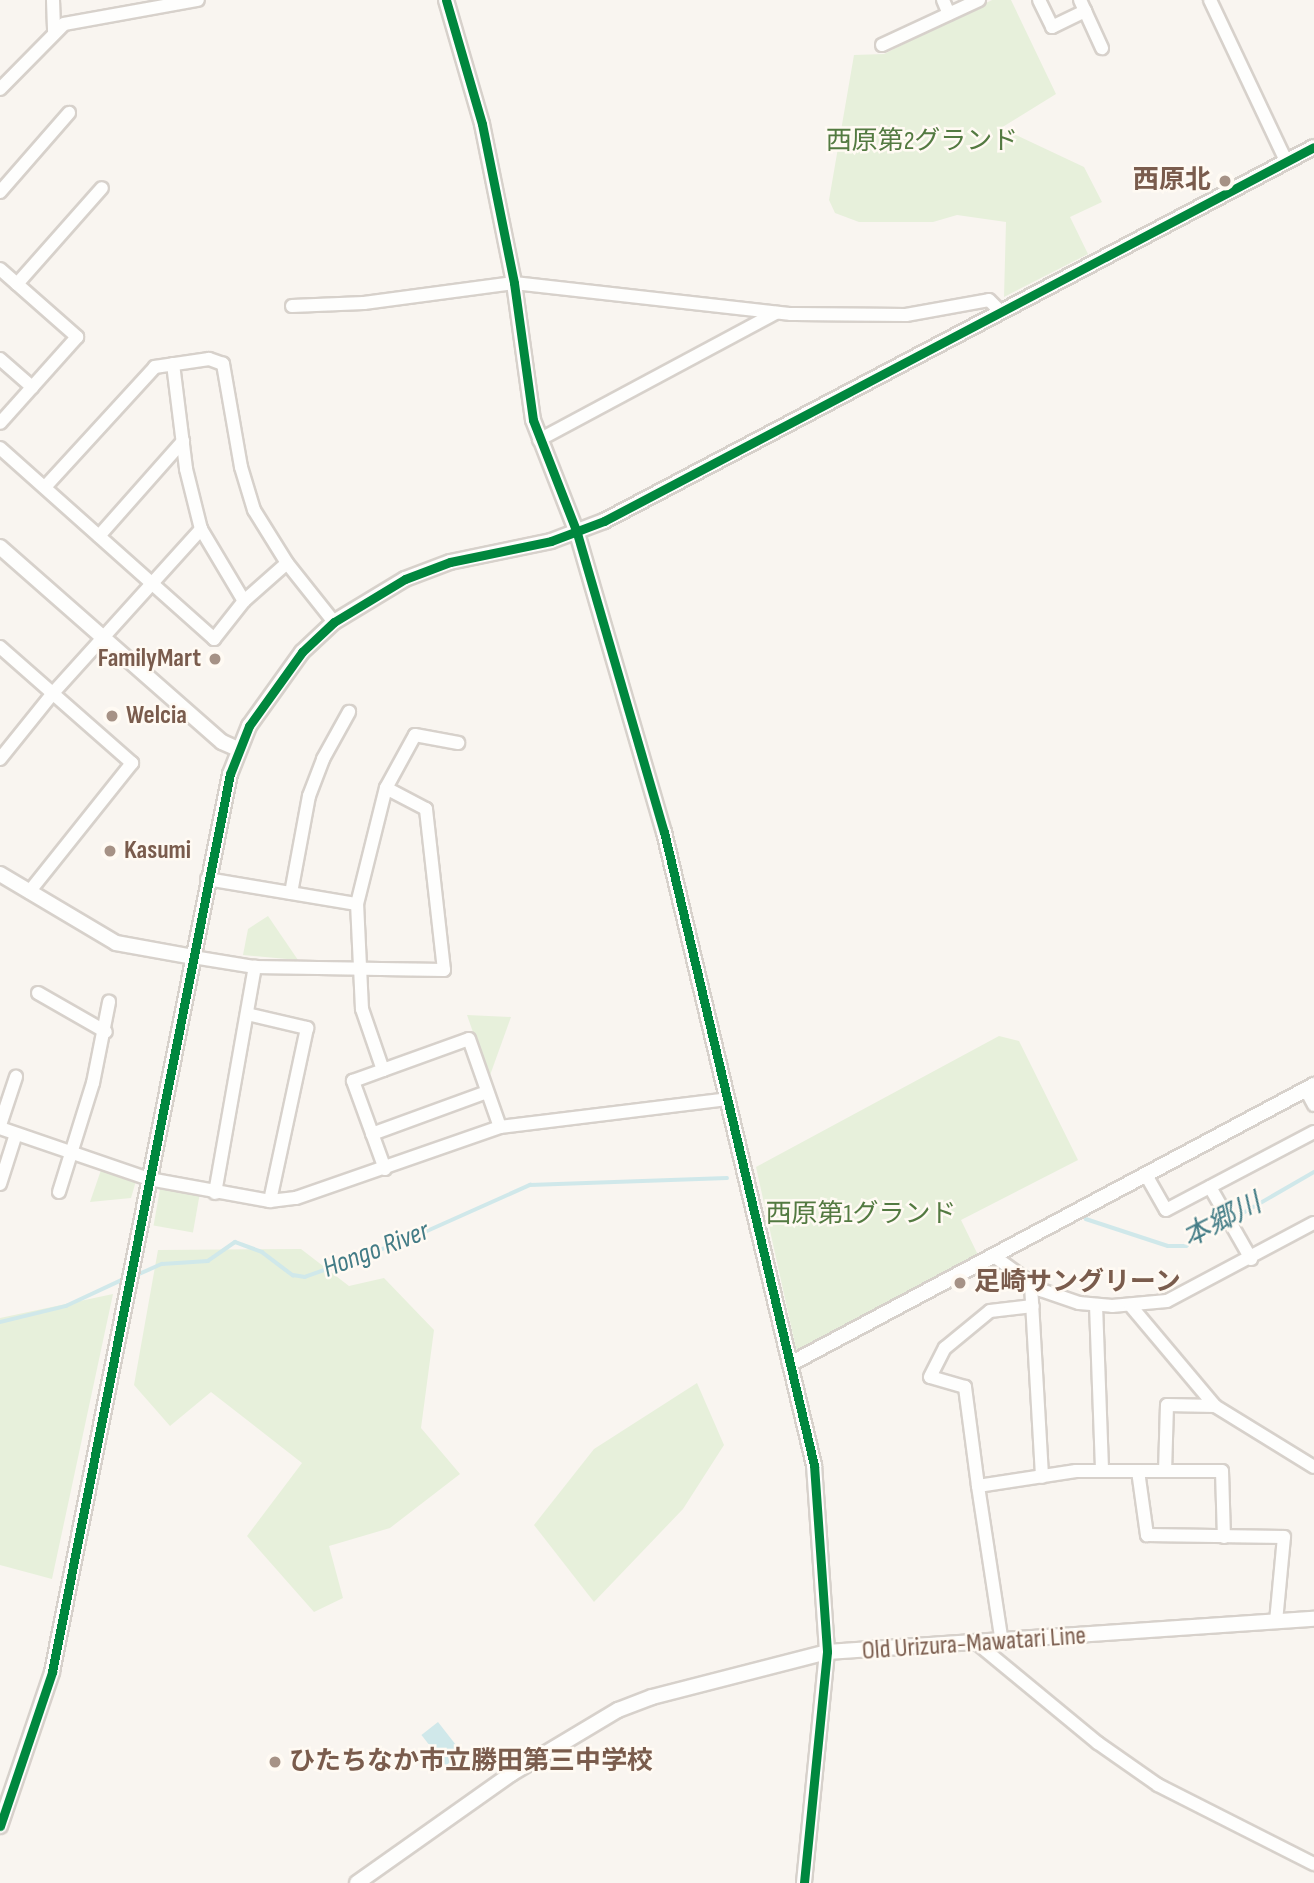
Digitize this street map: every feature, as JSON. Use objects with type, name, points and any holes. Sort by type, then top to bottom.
[{"type":"street","points":[[52,0],[54,32]]},
{"type":"street","points":[[0,89],[64,24],[144,4],[198,0]]},
{"type":"street","points":[[446,0],[482,124],[514,283],[538,440],[577,533],[664,832],[790,1364],[820,1507],[827,1652],[804,1883]]},
{"type":"street","points":[[943,0],[950,14]]},
{"type":"street","points":[[882,46],[979,0]]},
{"type":"street","points":[[1039,0],[1052,27],[1082,5],[1102,48]]},
{"type":"street","points":[[1210,0],[1286,161]]},
{"type":"street","points":[[0,192],[69,113]]},
{"type":"street","points":[[0,1826],[52,1672],[207,879],[238,749],[285,674],[334,622],[382,591],[439,566],[577,533],[712,467],[1314,147]]},
{"type":"street","points":[[17,284],[102,188]]},
{"type":"street","points":[[0,269],[77,337],[0,423]]},
{"type":"street","points":[[292,306],[364,303],[514,283],[776,313],[906,315],[989,300],[1001,312]]},
{"type":"street","points":[[538,440],[776,313]]},
{"type":"street","points":[[0,359],[32,387]]},
{"type":"street","points":[[45,487],[155,367],[209,359],[223,364],[241,467],[254,510],[287,562],[334,622]]},
{"type":"street","points":[[173,364],[183,441],[201,529],[244,601]]},
{"type":"street","points":[[99,536],[183,441]]},
{"type":"street","points":[[0,448],[214,639],[244,601],[287,562]]},
{"type":"street","points":[[0,759],[53,693],[201,529]]},
{"type":"street","points":[[0,547],[222,742],[238,749]]},
{"type":"street","points":[[2,652],[132,763],[29,892]]},
{"type":"street","points":[[290,892],[309,796],[323,759],[349,712]]},
{"type":"street","points":[[383,1070],[362,1009],[357,904],[386,788],[415,735],[458,743]]},
{"type":"street","points":[[0,874],[116,943],[255,967],[444,970],[426,809],[386,788]]},
{"type":"street","points":[[207,879],[357,904]]},
{"type":"street","points":[[215,1193],[255,967]]},
{"type":"street","points":[[38,993],[106,1032]]},
{"type":"street","points":[[59,1192],[106,1032],[109,1002]]},
{"type":"street","points":[[247,1014],[307,1028],[270,1201]]},
{"type":"street","points":[[385,1168],[353,1081],[383,1070],[469,1040],[500,1126]]},
{"type":"street","points":[[16,1077],[0,1127],[149,1179],[270,1201],[296,1198],[500,1126],[727,1099]]},
{"type":"street","points":[[790,1364],[1310,1088],[1314,1105]]},
{"type":"street","points":[[372,1134],[487,1092]]},
{"type":"street","points":[[1146,1175],[1166,1210],[1314,1132]]},
{"type":"street","points":[[0,1184],[16,1134]]},
{"type":"street","points":[[1210,1187],[1251,1258]]},
{"type":"street","points":[[995,1257],[1031,1285],[1079,1303],[1130,1305],[1167,1301],[1314,1223]]},
{"type":"street","points":[[1031,1285],[1042,1477]]},
{"type":"street","points":[[1096,1305],[1102,1470]]},
{"type":"street","points":[[1130,1305],[1215,1406],[1314,1466]]},
{"type":"street","points":[[1002,1643],[965,1387],[930,1377],[945,1348],[990,1311],[1033,1306]]},
{"type":"street","points":[[1166,1471],[1167,1405],[1215,1406]]},
{"type":"street","points":[[978,1486],[1102,1470],[1222,1471],[1224,1537]]},
{"type":"street","points":[[1138,1471],[1147,1535],[1284,1537],[1276,1622]]},
{"type":"street","name":"Old Urizura-Mawatari Line","points":[[357,1883],[511,1774],[618,1710],[652,1697],[827,1652],[979,1645],[1314,1619]]},
{"type":"street","points":[[979,1645],[1098,1743],[1158,1785],[1314,1864]]},
{"type":"green space","name":"西原第2グランド","points":[[992,0],[1011,0],[1056,94],[1001,128],[1084,167],[1102,202],[1070,217],[1088,254],[1004,297],[1006,222],[957,215],[933,222],[859,222],[835,213],[829,200],[854,55],[884,54]]},
{"type":"green space","points":[[268,916],[298,960],[243,955],[248,929]]},
{"type":"green space","points":[[467,1015],[511,1017],[489,1078]]},
{"type":"green space","name":"西原第1グランド","points":[[999,1036],[1019,1041],[1078,1160],[961,1220],[979,1257],[797,1353],[756,1167]]},
{"type":"green space","points":[[101,1170],[136,1181],[131,1198],[90,1202]]},
{"type":"green space","points":[[160,1189],[199,1196],[193,1232],[154,1225]]},
{"type":"green space","points":[[301,1249],[349,1286],[384,1278],[434,1330],[421,1428],[460,1474],[390,1528],[329,1546],[343,1598],[314,1612],[247,1536],[302,1463],[211,1392],[170,1426],[134,1385],[158,1250]]},
{"type":"green space","points":[[113,1294],[52,1579],[0,1565],[0,1318]]},
{"type":"green space","points":[[697,1383],[724,1445],[683,1509],[594,1602],[534,1525],[594,1449]]},
{"type":"water","points":[[438,1722],[462,1753],[445,1766],[421,1735]]},
{"type":"waterway","name":"本郷川","points":[[1086,1219],[1168,1246],[1186,1246],[1314,1172]]},
{"type":"waterway","name":"Hongo River","points":[[137,1275],[162,1264],[208,1261],[235,1242],[262,1252],[293,1275],[305,1277],[407,1240],[530,1185],[727,1178]]},
{"type":"waterway","name":"Hongo River","points":[[0,1322],[66,1306],[126,1278]]},
{"type":"cycle path","points":[[446,0],[482,124],[514,283],[533,420],[577,533],[664,832],[814,1465],[827,1652],[804,1883]]},
{"type":"cycle path","points":[[0,1826],[52,1672],[230,774],[249,726],[302,652],[334,622],[405,579],[450,562],[551,541],[604,521],[1314,147]]},
{"type":"place","name":"西原北","points":[[1225,181]]},
{"type":"place","name":"FamilyMart","points":[[215,659]]},
{"type":"place","name":"Welcia","points":[[112,716]]},
{"type":"place","name":"Kasumi","points":[[110,851]]},
{"type":"place","name":"足崎サングリーン","points":[[960,1283]]},
{"type":"place","name":"ひたちなか市立勝田第三中学校","points":[[275,1762]]}]
